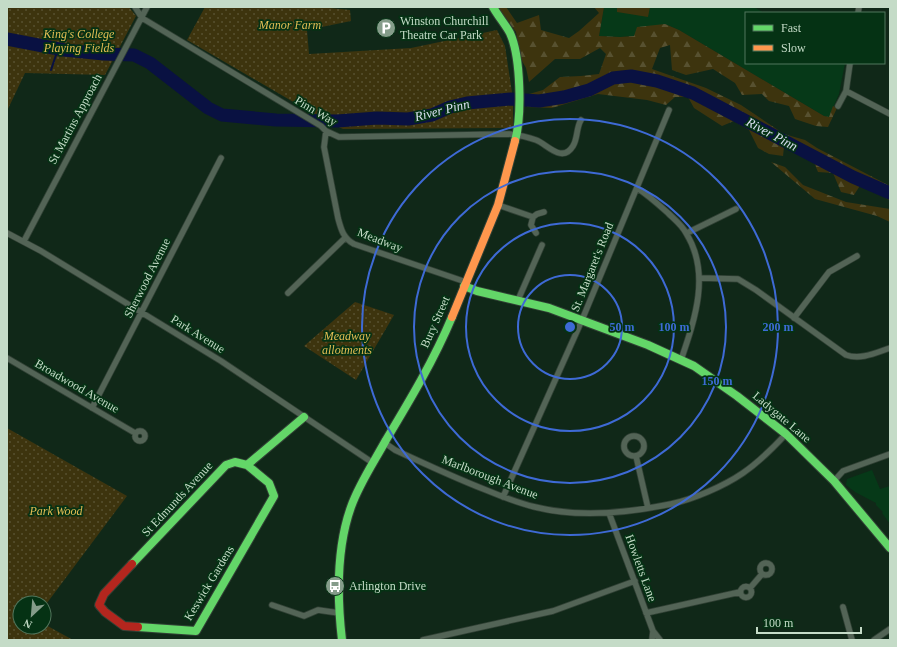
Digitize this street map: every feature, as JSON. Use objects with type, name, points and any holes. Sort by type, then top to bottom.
[{"type":"street","name":"Pinn Way","points":[[134,7],[142,18],[334,135],[344,137],[509,134],[538,141],[554,152],[566,152],[570,150],[576,141],[581,120]]},
{"type":"street","name":"St Martins Approach","points":[[24,241],[114,68],[148,7]]},
{"type":"street","name":"Bury Street","points":[[342,640],[339,613],[340,578],[345,528],[350,508],[361,484],[436,352],[498,205],[517,135],[520,88],[517,62],[510,34],[493,7]]},
{"type":"street","points":[[838,106],[846,92],[850,64]]},
{"type":"street","points":[[846,92],[890,114]]},
{"type":"street","name":"St. Margaret's Road","points":[[503,497],[582,320],[669,110]]},
{"type":"street","name":"Meadway","points":[[326,131],[324,146],[340,228],[345,238],[354,244],[465,284]]},
{"type":"street","name":"Sherwood Avenue","points":[[92,408],[221,158]]},
{"type":"street","points":[[636,188],[645,193],[681,226],[686,233],[697,258],[700,278],[694,317],[681,360]]},
{"type":"street","points":[[498,205],[533,217]]},
{"type":"street","points":[[686,233],[736,209]]},
{"type":"street","points":[[536,233],[531,225],[533,217],[544,212]]},
{"type":"street","name":"Park Avenue","points":[[7,233],[24,241],[221,361],[373,464]]},
{"type":"street","points":[[288,293],[345,238]]},
{"type":"street","points":[[518,300],[542,245]]},
{"type":"street","points":[[794,318],[828,272],[857,256]]},
{"type":"street","points":[[700,278],[738,279],[756,290],[842,352],[851,356],[865,356],[890,348]]},
{"type":"street","name":"Ladygate Lane","points":[[465,284],[477,291],[549,308],[694,366],[737,396],[786,434],[834,481],[890,548]]},
{"type":"street","name":"Broadwood Avenue","points":[[7,358],[135,433]]},
{"type":"street","points":[[247,464],[304,417]]},
{"type":"street","name":"Marlborough Avenue","points":[[385,444],[459,479],[524,504],[556,511],[575,513],[609,513],[672,504],[708,491],[743,472],[758,461],[786,434]]},
{"type":"street","points":[[834,481],[843,471],[890,454]]},
{"type":"street","points":[[636,456],[648,508]]},
{"type":"street","name":"St Edmunds Avenue","points":[[100,605],[104,594],[226,465],[236,462],[247,464]]},
{"type":"street","name":"Keswick Gardens","points":[[100,605],[105,612],[124,626],[196,630],[274,496],[269,483],[247,464]]},
{"type":"street","name":"Howletts Lane","points":[[609,513],[653,631],[660,640]]},
{"type":"street","points":[[750,588],[762,574]]},
{"type":"street","points":[[423,640],[553,611],[635,581]]},
{"type":"street","points":[[646,613],[740,592],[745,586],[750,588]]},
{"type":"street","points":[[740,592],[743,597],[748,597],[752,593],[750,588]]},
{"type":"street","points":[[272,606],[304,616],[318,610],[339,613]]},
{"type":"street","points":[[843,607],[852,640]]},
{"type":"street","points":[[874,640],[890,629]]},
{"type":"street","name":"Howletts Lane","points":[[652,640],[653,631]]},
{"type":"shaded area","points":[[604,7],[754,7],[762,12],[745,12],[745,64],[845,64],[839,94],[829,117],[824,116],[679,30],[665,24],[634,36],[599,36]]},
{"type":"shaded area","points":[[872,470],[880,489],[890,486],[890,524],[876,503],[855,492],[846,485],[847,479]]},
{"type":"green space","name":"King's College Playing Fields","points":[[7,7],[129,7],[136,16],[105,75],[25,73],[7,111]]},
{"type":"green space","name":"Manor Farm","points":[[205,7],[320,7],[350,10],[351,21],[307,30],[309,54],[411,48],[497,30],[505,46],[513,99],[467,103],[450,107],[432,115],[408,119],[377,118],[330,121],[319,117],[187,40]]},
{"type":"green space","points":[[498,7],[506,7],[517,23],[539,15],[541,30],[569,38],[599,13],[594,7],[604,7],[599,36],[634,36],[637,27],[665,24],[679,30],[824,116],[829,117],[833,106],[837,108],[828,127],[816,126],[795,119],[789,106],[769,101],[762,94],[742,95],[735,83],[713,69],[686,75],[672,70],[670,45],[660,48],[652,69],[706,88],[741,105],[784,134],[805,140],[817,148],[890,186],[890,201],[878,192],[861,184],[854,195],[841,192],[833,173],[818,172],[813,160],[784,147],[783,156],[769,154],[758,148],[749,130],[734,121],[722,126],[694,108],[688,97],[675,97],[666,105],[647,100],[598,94],[552,108],[527,107],[529,94],[543,90],[560,77],[599,74],[606,54],[600,48],[580,59],[555,59],[529,82],[526,68],[521,59],[516,32]]},
{"type":"green space","points":[[617,7],[650,7],[648,17],[617,12]]},
{"type":"green space","points":[[513,102],[513,128],[343,129],[330,123],[377,121],[408,122],[432,117],[467,105]]},
{"type":"green space","points":[[771,162],[785,167],[803,185],[846,202],[890,209],[890,222],[877,216],[815,199]]},
{"type":"green space","name":"Meadway allotments","points":[[355,302],[394,315],[356,380],[304,346]]},
{"type":"green space","name":"Park Wood","points":[[7,428],[127,496],[52,596],[52,595],[12,595],[12,635],[52,635],[52,628],[73,640],[7,640]]},
{"type":"waterway","name":"River Pinn","points":[[7,39],[64,50],[134,55],[150,63],[208,108],[222,115],[276,120],[337,121],[377,118],[408,119],[432,115],[450,107],[467,103],[511,99],[539,101],[564,97],[589,90],[613,78],[631,76],[657,81],[693,93],[853,177],[890,193]]},
{"type":"waterway","points":[[51,70],[58,49]]},
{"type":"traffic: fast","points":[[493,7],[510,33],[516,56],[519,87],[519,117],[515,141]]},
{"type":"traffic: fast","points":[[464,286],[477,291],[549,308],[648,345],[694,366],[737,396],[786,434],[834,481],[890,548]]},
{"type":"traffic: fast","points":[[342,640],[339,607],[340,556],[346,523],[351,507],[367,473],[430,364],[452,317]]},
{"type":"traffic: fast","points":[[132,564],[226,465],[235,462],[247,465],[304,417]]},
{"type":"traffic: fast","points":[[138,627],[196,631],[274,496],[269,483],[247,465]]},
{"type":"traffic: slow","points":[[452,317],[498,205],[515,141]]},
{"type":"traffic: jam","points":[[132,564],[104,594],[99,605],[105,612],[124,626],[138,627]]},
{"type":"place","name":"Winston Churchill Theatre Car Park","points":[[386,28]]},
{"type":"place","name":"Arlington Drive","points":[[335,586]]}]
